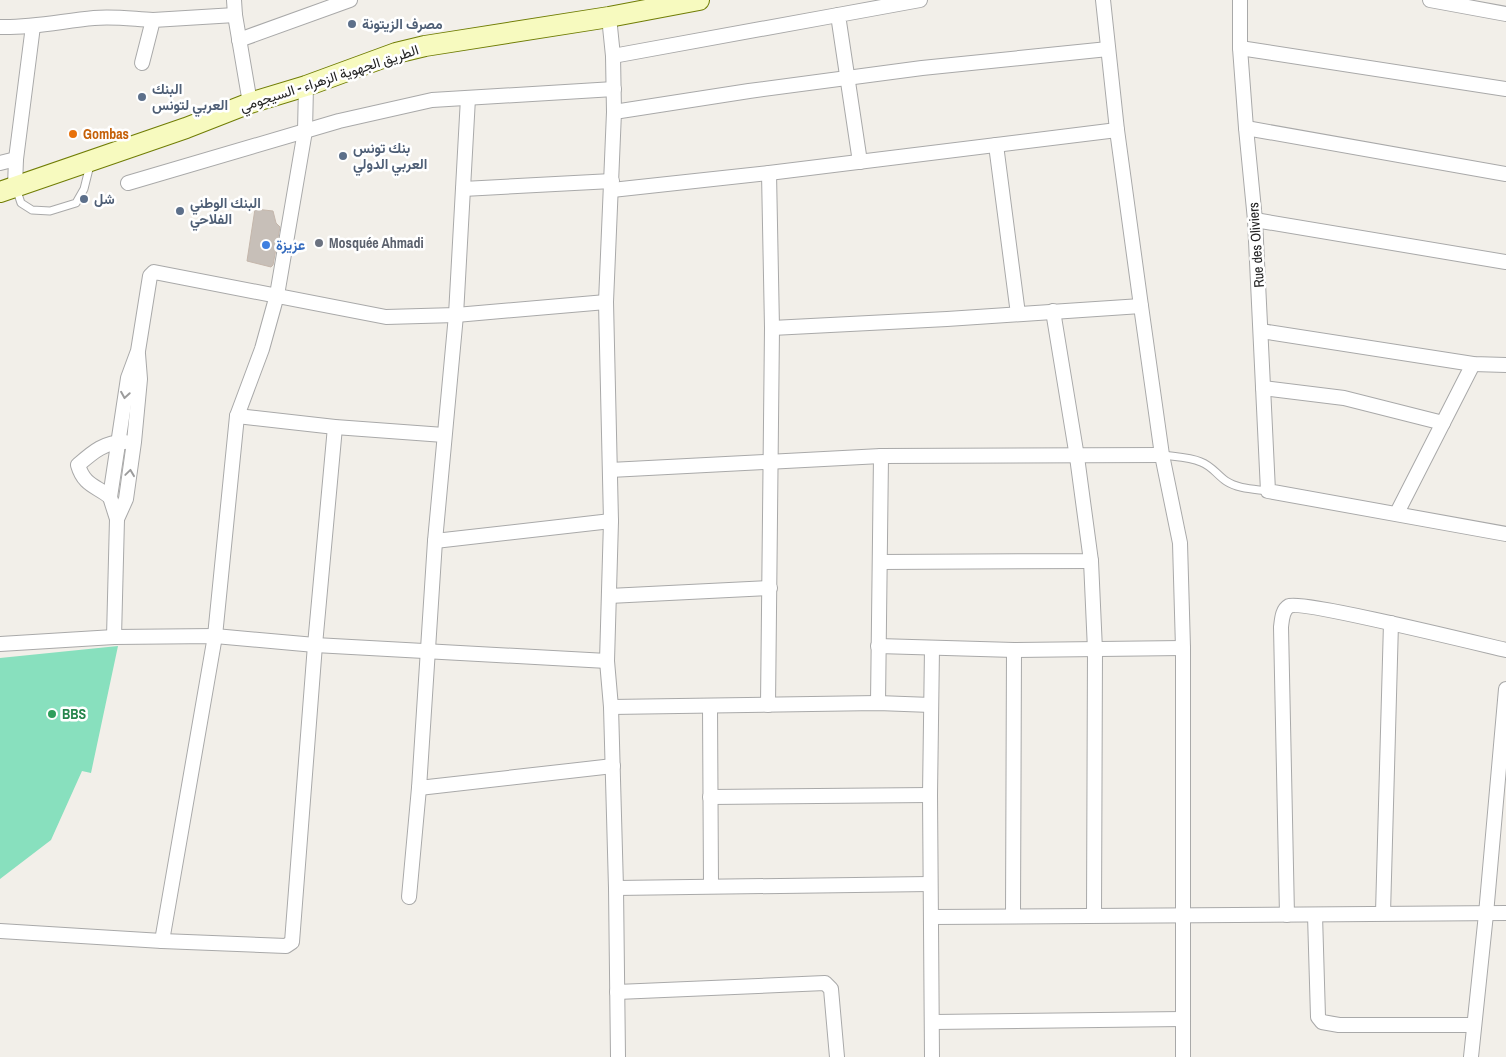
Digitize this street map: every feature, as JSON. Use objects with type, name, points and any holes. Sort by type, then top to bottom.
[{"type":"main road","name":"الطريق الجهوية الزهراء - السيجومي","points":[[8,189],[90,162],[250,103],[306,86],[396,53],[425,46],[609,17],[697,0]]},
{"type":"street","points":[[234,0],[234,15],[250,103]]},
{"type":"street","points":[[239,40],[350,0]]},
{"type":"street","points":[[613,56],[920,0]]},
{"type":"street","points":[[1103,0],[1117,130],[1162,456],[1180,543],[1183,648],[1183,1057]]},
{"type":"street","name":"Rue des Oliviers","points":[[1240,0],[1240,48],[1255,220],[1268,491]]},
{"type":"street","points":[[1430,0],[1506,14]]},
{"type":"street","points":[[0,27],[23,28],[94,18],[153,20],[234,15]]},
{"type":"street","points":[[838,15],[860,162]]},
{"type":"street","points":[[609,17],[613,56],[614,112],[606,302],[611,522],[607,661],[613,766],[618,1057]]},
{"type":"street","points":[[142,63],[153,20]]},
{"type":"street","points":[[8,189],[16,159],[33,26]]},
{"type":"street","points":[[1240,48],[1506,89]]},
{"type":"street","points":[[614,112],[749,91],[922,68],[1108,50]]},
{"type":"street","points":[[162,941],[215,636],[237,416],[262,349],[277,295],[305,131],[306,86]]},
{"type":"street","points":[[128,183],[305,131],[432,100],[614,89]]},
{"type":"street","points":[[409,897],[419,788],[435,541],[456,316],[468,98]]},
{"type":"street","points":[[1246,128],[1506,174]]},
{"type":"street","points":[[463,189],[612,185],[769,173],[1117,130]]},
{"type":"street","points":[[996,145],[1018,314]]},
{"type":"street","points":[[0,163],[16,159]]},
{"type":"street","points":[[768,705],[772,328],[769,173]]},
{"type":"street","points":[[1255,220],[1506,262]]},
{"type":"street","points":[[114,637],[117,519],[110,497],[128,378],[138,351],[150,276],[154,272],[386,316],[409,318],[456,316],[606,302]]},
{"type":"street","points":[[772,328],[1141,306]]},
{"type":"street","points":[[1053,311],[1077,456],[1091,561],[1095,650],[1094,915]]},
{"type":"street","points":[[1261,331],[1473,364],[1506,365]]},
{"type":"street","points":[[117,519],[126,499],[134,442],[140,379],[138,351]]},
{"type":"street","points":[[1397,513],[1473,364]]},
{"type":"street","points":[[1264,388],[1344,398],[1443,423]]},
{"type":"street","points":[[237,416],[335,427],[444,435]]},
{"type":"street","points":[[0,931],[162,941],[286,946],[292,942],[315,645],[335,427]]},
{"type":"street","points":[[110,497],[86,479],[78,465],[95,451],[111,442],[134,442]]},
{"type":"street","points":[[610,470],[881,456],[1162,456]]},
{"type":"street","points":[[878,703],[881,456]]},
{"type":"street","points":[[1268,491],[1506,534]]},
{"type":"street","points":[[435,541],[611,522]]},
{"type":"street","points":[[880,562],[1091,561]]},
{"type":"street","points":[[610,596],[770,588]]},
{"type":"street","points":[[1287,916],[1282,627],[1284,613],[1289,606],[1295,605],[1391,623],[1506,650]]},
{"type":"street","points":[[1383,913],[1391,623]]},
{"type":"street","points":[[0,644],[114,637],[215,636],[315,645],[607,661]]},
{"type":"street","points":[[878,646],[1014,650],[1183,648]]},
{"type":"street","points":[[932,648],[930,795],[932,1057]]},
{"type":"street","points":[[1014,650],[1014,916]]},
{"type":"street","points":[[1471,1057],[1506,689]]},
{"type":"street","points":[[611,707],[878,703],[931,705]]},
{"type":"street","points":[[710,706],[711,886]]},
{"type":"street","points":[[419,788],[613,766]]},
{"type":"street","points":[[710,797],[930,795]]},
{"type":"street","points":[[616,888],[930,884]]},
{"type":"street","points":[[932,917],[1094,915],[1315,916],[1383,913],[1506,913]]},
{"type":"street","points":[[1315,916],[1318,1018],[1322,1022],[1338,1025],[1474,1025]]},
{"type":"street","points":[[617,992],[825,984],[831,989],[837,1057]]},
{"type":"street","points":[[932,1022],[1183,1019]]},
{"type":"lane","points":[[8,189],[21,203],[32,210],[50,211],[76,203],[84,189],[90,162]]},
{"type":"lane","points":[[1162,456],[1188,458],[1203,462],[1214,469],[1227,482],[1235,486],[1268,491]]},
{"type":"green space","name":"BBS","points":[[118,646],[91,773],[82,771],[51,840],[0,879],[0,658]]},
{"type":"building","name":"عزيزة","points":[[255,209],[273,211],[276,223],[280,227],[273,265],[271,267],[247,261]]},
{"type":"place","name":"مصرف الزيتونة","points":[[352,24]]},
{"type":"place","name":"البنك العربي لتونس","points":[[142,97]]},
{"type":"place","name":"Gombas","points":[[73,134]]},
{"type":"place","name":"بنك تونس العربي الدولي","points":[[343,156]]},
{"type":"place","name":"شل","points":[[84,199]]},
{"type":"place","name":"البنك الوطني الفلاحي","points":[[180,211]]},
{"type":"place","name":"Mosquée Ahmadi","points":[[319,243]]},
{"type":"place","name":"عزيزة","points":[[266,245]]},
{"type":"place","name":"BBS","points":[[52,714]]}]
